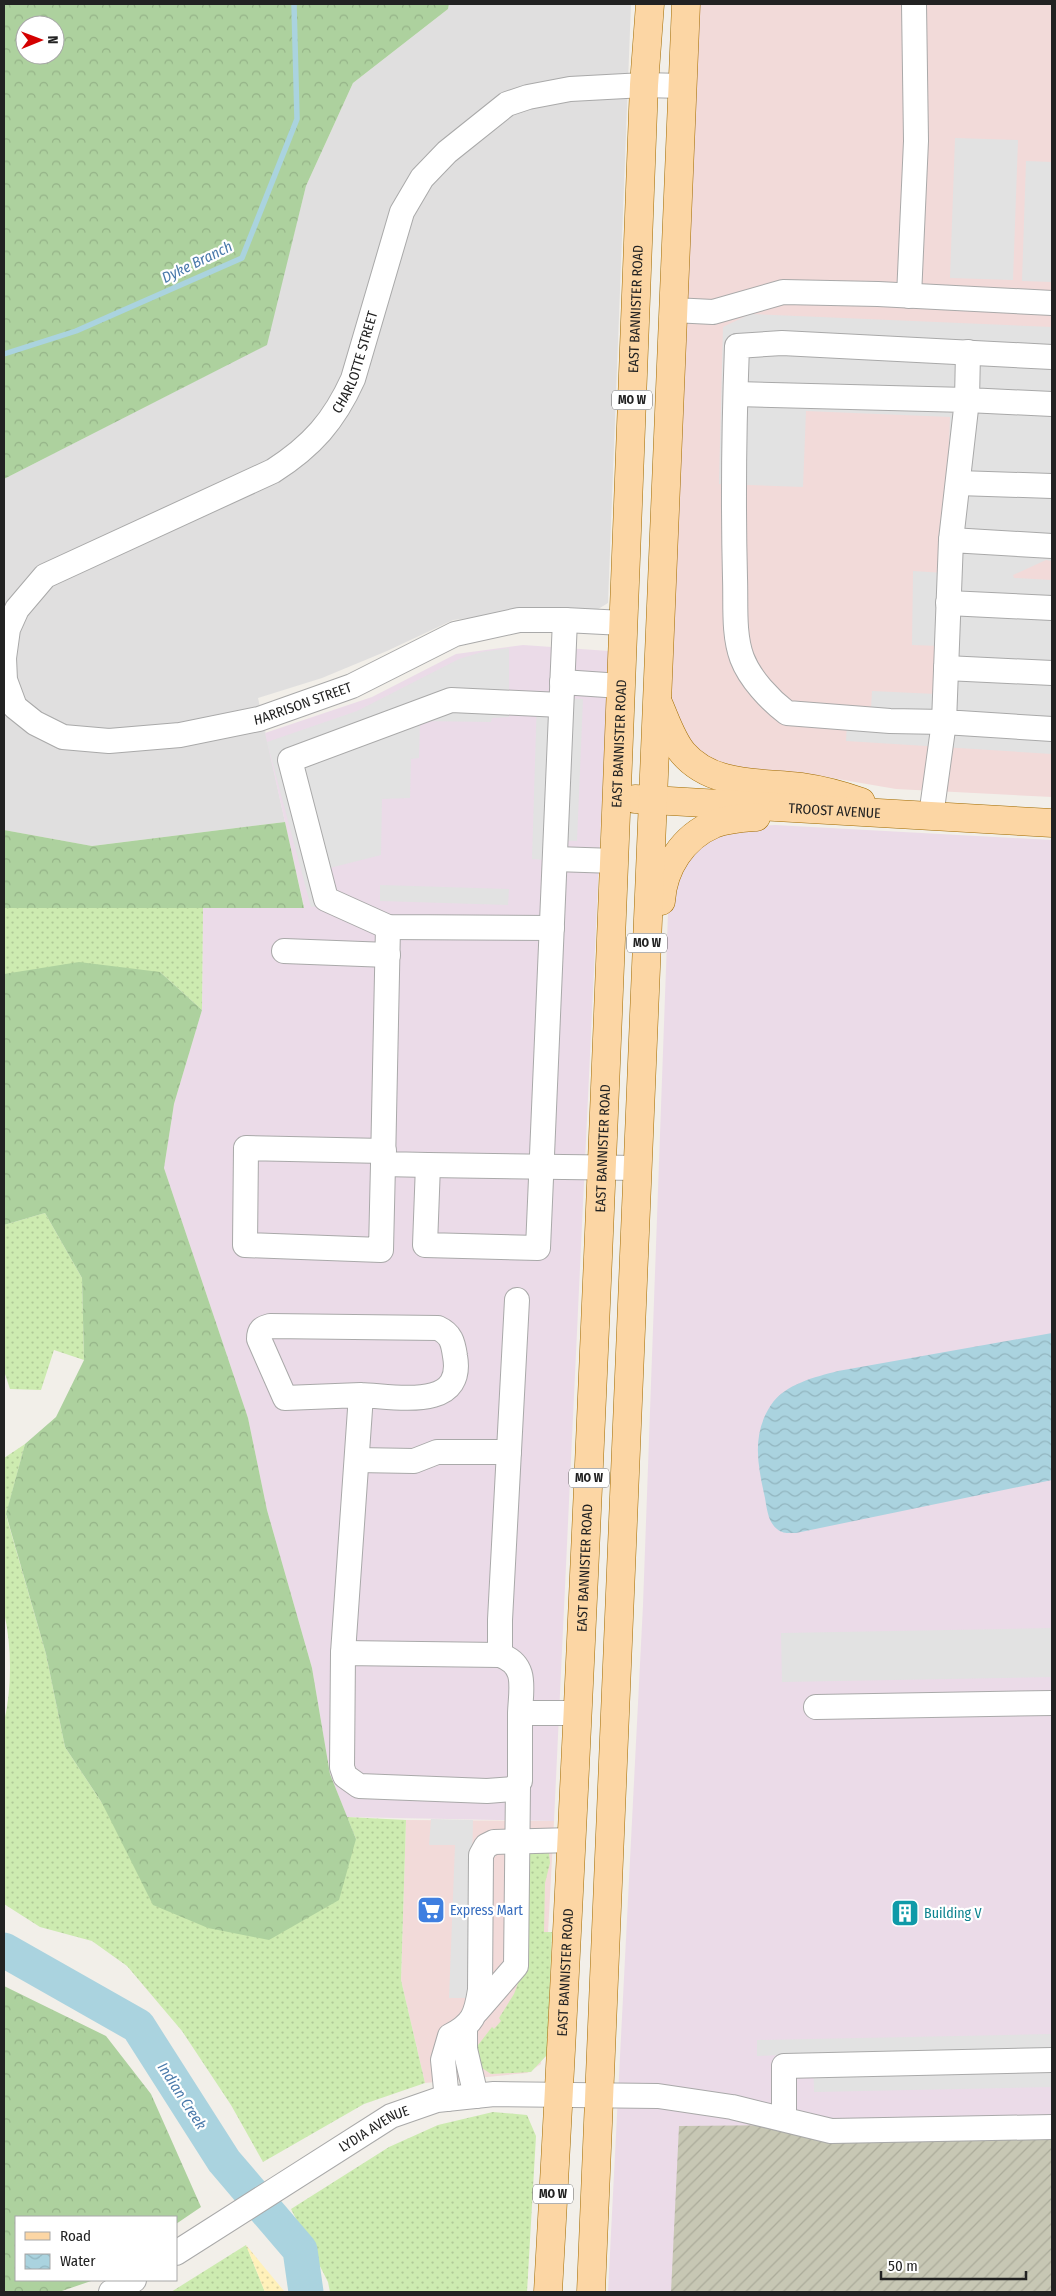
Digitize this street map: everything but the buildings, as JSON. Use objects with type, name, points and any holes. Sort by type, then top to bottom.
[{"type":"main road","points":[[640,4],[644,84]]},
{"type":"main road","name":"EAST BANNISTER ROAD","points":[[548,2292],[578,1713],[618,797],[644,84],[650,4]]},
{"type":"main road","name":"MO W","points":[[591,2292],[686,4]]},
{"type":"main road","points":[[657,700],[670,732],[683,754],[708,773],[728,780],[834,792],[898,814]]},
{"type":"main road","name":"TROOST AVENUE","points":[[618,797],[1052,823]]},
{"type":"main road","points":[[641,1086],[656,1010],[661,891],[670,864],[686,842],[714,824],[740,818],[827,810]]},
{"type":"street","points":[[909,296],[916,141],[914,4]]},
{"type":"street","name":"CHARLOTTE STREET","points":[[4,663],[8,629],[17,609],[45,576],[273,470],[295,456],[322,432],[342,403],[353,379],[402,212],[422,178],[447,152],[508,104],[528,97],[570,88],[644,84],[682,86]]},
{"type":"street","points":[[673,310],[713,312],[782,292],[909,296],[1052,304]]},
{"type":"street","points":[[1052,357],[782,343],[737,346],[733,488],[737,631],[742,658],[759,685],[787,713],[890,721],[944,722],[1052,729]]},
{"type":"street","points":[[931,816],[944,722],[951,540],[967,400],[968,352]]},
{"type":"street","points":[[736,394],[1052,404]]},
{"type":"street","points":[[958,483],[1052,486]]},
{"type":"street","points":[[951,540],[1052,546]]},
{"type":"street","points":[[948,603],[1052,608]]},
{"type":"street","name":"HARRISON STREET","points":[[4,663],[5,680],[15,707],[35,723],[62,736],[110,741],[180,736],[259,719],[352,686],[455,634],[519,620],[623,623]]},
{"type":"street","points":[[428,1165],[425,1245],[538,1248],[565,620]]},
{"type":"street","points":[[946,668],[1052,673]]},
{"type":"street","points":[[552,928],[388,927],[326,899],[290,760],[451,700],[562,694],[621,686]]},
{"type":"street","points":[[555,859],[615,861]]},
{"type":"street","points":[[388,927],[388,955],[383,1158],[381,1250],[245,1246],[246,1148],[383,1158],[428,1165],[638,1168]]},
{"type":"street","points":[[284,951],[388,955]]},
{"type":"street","points":[[500,1655],[517,1300]]},
{"type":"street","points":[[270,1326],[438,1328],[446,1332],[452,1340],[456,1359],[455,1378],[446,1390],[438,1395],[426,1397],[361,1395],[285,1398],[258,1339],[262,1328],[270,1326]]},
{"type":"street","points":[[361,1395],[343,1653],[342,1767],[345,1776],[352,1783],[359,1786],[486,1791],[507,1791],[518,1786]]},
{"type":"street","points":[[357,1460],[414,1460],[437,1452],[509,1452]]},
{"type":"street","points":[[343,1653],[500,1655],[509,1658],[518,1667],[521,1677],[516,1966],[471,2020],[450,2036],[443,2060],[447,2099]]},
{"type":"street","points":[[816,1707],[1052,1703]]},
{"type":"street","points":[[520,1714],[578,1713]]},
{"type":"street","points":[[476,2096],[465,2049],[480,1990],[481,1855],[486,1846],[494,1842],[572,1840]]},
{"type":"street","points":[[784,2118],[784,2066],[1052,2060]]},
{"type":"street","name":"LYDIA AVENUE","points":[[178,2252],[392,2116],[437,2100],[494,2094],[658,2096],[732,2107],[839,2131],[1052,2127]]},
{"type":"shaded area","points":[[449,4],[631,4],[608,603],[590,614],[525,611],[453,620],[387,651],[322,678],[258,698],[285,822],[92,846],[4,830],[4,479],[266,345],[306,186],[353,83],[448,9]]},
{"type":"shaded area","points":[[700,4],[1052,4],[1052,797],[896,789],[826,777],[752,771],[722,766],[699,755],[679,730],[668,701],[684,280]]},
{"type":"shaded area","points":[[955,138],[1018,140],[1013,280],[950,278]]},
{"type":"shaded area","points":[[1026,161],[1052,162],[1052,282],[1022,281]]},
{"type":"shaded area","points":[[750,314],[1052,327],[1052,561],[1046,560],[1013,575],[1014,578],[1052,580],[1052,754],[846,741],[848,706],[871,708],[872,691],[936,694],[940,646],[912,645],[913,571],[945,573],[950,417],[806,411],[803,487],[719,484],[723,327]]},
{"type":"shaded area","points":[[523,645],[609,651],[554,1821],[347,1817],[330,1774],[312,1668],[267,1510],[248,1418],[164,1168],[174,1104],[202,1010],[203,907],[304,907],[265,733],[372,697],[456,654]]},
{"type":"shaded area","points":[[509,648],[509,717],[492,718],[491,722],[420,721],[419,758],[411,759],[410,798],[382,799],[381,855],[318,871],[325,905],[311,907],[267,742],[357,711],[459,659],[482,652]]},
{"type":"shaded area","points":[[537,697],[583,699],[577,841],[547,840],[546,860],[532,859]]},
{"type":"shaded area","points":[[775,825],[1052,840],[1052,2292],[608,2292],[643,1605],[668,913],[673,884],[686,856],[708,837],[740,827]]},
{"type":"shaded area","points":[[380,885],[509,889],[508,905],[380,901]]},
{"type":"shaded area","points":[[1052,1628],[1052,1677],[782,1682],[781,1633]]},
{"type":"shaded area","points":[[431,1819],[473,1820],[469,1998],[449,1998],[455,1845],[429,1845]]},
{"type":"shaded area","points":[[406,1820],[554,1821],[541,2064],[527,2073],[425,2083],[401,1980]]},
{"type":"shaded area","points":[[1052,2034],[1052,2087],[814,2092],[813,2054],[757,2056],[757,2040]]},
{"type":"shaded area","points":[[1052,2123],[1052,2292],[671,2292],[679,2126]]},
{"type":"green space","points":[[4,4],[449,4],[448,9],[353,83],[306,186],[267,345],[4,479]]},
{"type":"green space","points":[[285,822],[304,908],[4,908],[4,830],[92,846]]},
{"type":"green space","points":[[203,907],[202,1010],[160,972],[4,974],[4,908]]},
{"type":"green space","points":[[79,962],[160,972],[202,1010],[174,1104],[164,1168],[248,1418],[267,1510],[312,1668],[330,1774],[356,1839],[339,1900],[269,1940],[208,1928],[153,1905],[102,1803],[65,1747],[46,1654],[6,1514],[25,1444],[56,1417],[84,1360],[82,1278],[45,1213],[4,1225],[4,974]]},
{"type":"green space","points":[[45,1213],[82,1278],[84,1360],[54,1350],[41,1390],[10,1389],[4,1371],[4,1225]]},
{"type":"green space","points":[[25,1444],[6,1515],[46,1654],[65,1747],[102,1803],[356,1839],[347,1817],[406,1820],[401,1980],[425,2083],[364,2104],[263,2162],[231,2105],[182,2031],[127,1966],[92,1941],[40,1927],[4,1904],[4,1722],[10,1681],[10,1653],[4,1612],[4,1458]]},
{"type":"green space","points":[[528,1848],[545,1850],[549,1853],[550,1863],[545,1883],[544,1932],[552,1932],[547,2055],[531,2072],[491,2074],[479,2066],[475,2049],[492,2027],[494,2029],[501,2021],[499,2018],[514,1994],[523,1970]]},
{"type":"green space","points":[[4,1986],[106,2036],[151,2094],[201,2207],[178,2223],[178,2216],[15,2216],[15,2281],[91,2281],[59,2292],[4,2292]]},
{"type":"green space","points":[[493,2112],[527,2115],[536,2136],[527,2292],[330,2292],[328,2282],[291,2209],[389,2147],[438,2125]]},
{"type":"green space","points":[[246,2245],[265,2292],[171,2292]]},
{"type":"sand","points":[[246,2245],[284,2291],[285,2292],[265,2292]]},
{"type":"water","points":[[1052,1333],[1052,1480],[796,1533],[782,1532],[774,1526],[767,1511],[760,1474],[758,1439],[765,1416],[771,1405],[784,1392],[801,1382],[838,1371]]},
{"type":"waterway","name":"Dyke Branch","points":[[4,354],[76,331],[242,258],[297,119],[294,4]]},
{"type":"waterway","name":"Indian Creek","points":[[4,1950],[138,2026],[224,2161],[300,2250],[306,2292]]},
{"type":"place","name":"Express Mart","points":[[431,1910]]},
{"type":"place","name":"Building V","points":[[905,1913]]}]
